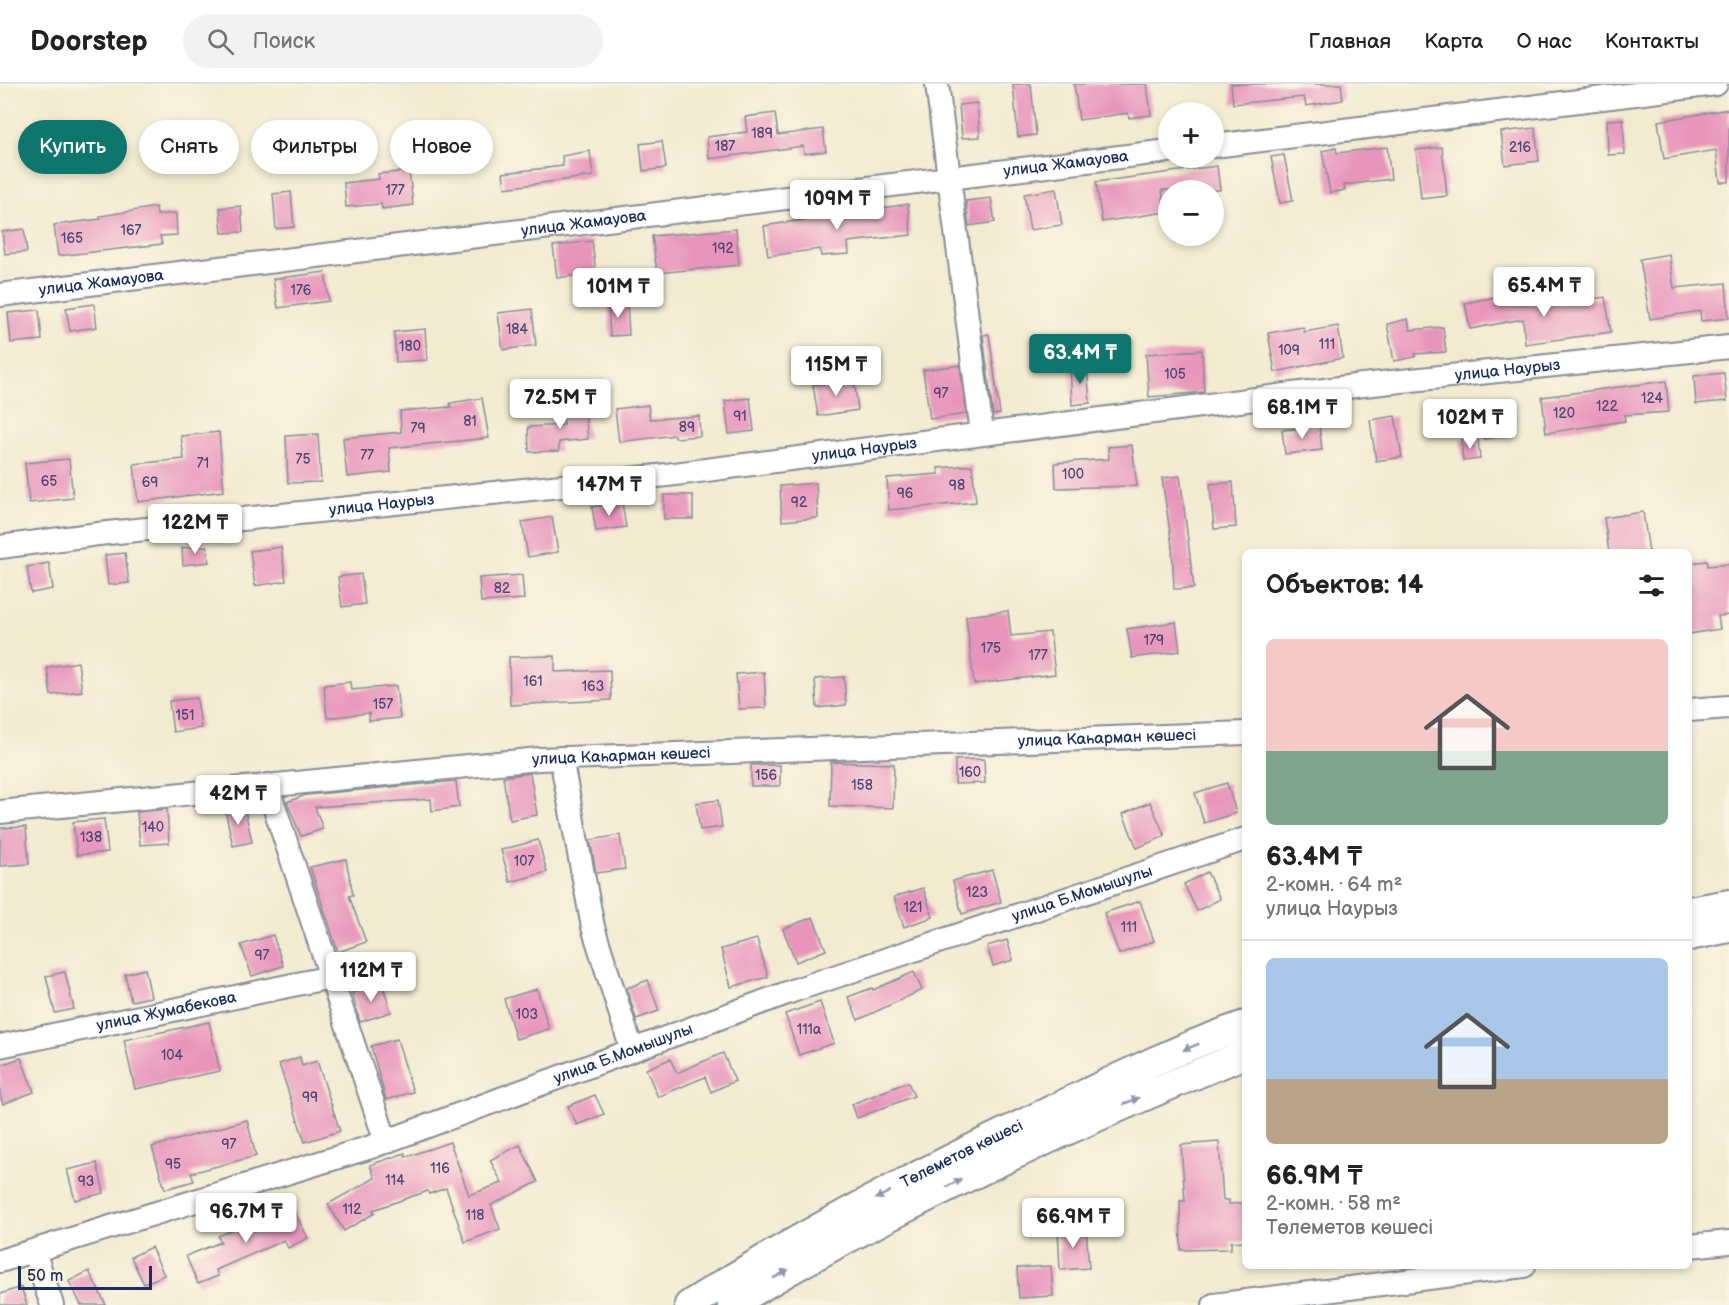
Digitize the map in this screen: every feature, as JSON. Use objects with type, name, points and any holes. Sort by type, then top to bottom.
[{"type":"main road","points":[[1692,910],[1729,904]]},
{"type":"main road","points":[[1692,935],[1729,928]]},
{"type":"main road","name":"Төлеметов көшесі","points":[[689,1305],[757,1261],[974,1147],[1160,1060],[1242,1026]]},
{"type":"main road","name":"Төлеметов көшесі","points":[[732,1305],[767,1282],[837,1243],[988,1166],[1075,1125],[1242,1055]]},
{"type":"street","points":[[937,84],[982,433]]},
{"type":"street","points":[[1224,145],[1716,84]]},
{"type":"street","name":"улица Жамауова","points":[[0,295],[1158,152]]},
{"type":"street","name":"улица Наурыз","points":[[0,547],[98,534],[667,475],[1363,385],[1729,347]]},
{"type":"street","points":[[1692,710],[1729,707]]},
{"type":"street","name":"улица Каһарман көшесі","points":[[0,812],[561,758],[1242,734]]},
{"type":"street","points":[[561,758],[593,927],[632,1050]]},
{"type":"street","points":[[267,785],[386,1142]]},
{"type":"street","name":"улица Б.Момышулы","points":[[0,1261],[386,1142],[795,990],[1242,840]]},
{"type":"street","name":"улица Жумабекова","points":[[0,1047],[331,977]]},
{"type":"street","points":[[1692,1246],[1729,1242]]},
{"type":"street","points":[[34,1251],[52,1305]]},
{"type":"street","points":[[1214,1305],[1500,1269]]},
{"type":"building","points":[[1013,84],[1031,84],[1036,135],[1018,137]]},
{"type":"building","points":[[1074,84],[1147,84],[1151,115],[1129,118],[1128,113],[1079,120]]},
{"type":"building","points":[[1231,84],[1341,84],[1343,100],[1306,106],[1304,97],[1233,104]]},
{"type":"building","points":[[977,103],[980,137],[962,138],[959,105]]},
{"type":"building","points":[[1729,109],[1729,182],[1720,182],[1716,150],[1664,159],[1658,121]]},
{"type":"building","points":[[775,113],[778,135],[823,129],[826,151],[804,154],[803,146],[709,159],[707,137],[747,132],[745,117]]},
{"type":"building","points":[[1623,119],[1625,154],[1608,155],[1607,120]]},
{"type":"building","points":[[1535,128],[1539,161],[1505,165],[1501,132]]},
{"type":"building","points":[[662,141],[666,168],[643,171],[640,144]]},
{"type":"building","points":[[1387,147],[1391,179],[1344,185],[1345,190],[1330,193],[1322,151],[1336,148],[1337,153]]},
{"type":"building","points":[[1442,147],[1447,196],[1421,199],[1416,150]]},
{"type":"building","points":[[590,151],[593,176],[505,188],[503,173],[563,166],[562,156]]},
{"type":"building","points":[[1284,155],[1293,201],[1280,203],[1271,157]]},
{"type":"building","points":[[1202,168],[1217,168],[1219,180],[1158,180],[1158,213],[1102,222],[1096,182]]},
{"type":"building","points":[[378,174],[409,174],[413,205],[382,209],[381,204],[346,207],[344,183],[379,179]]},
{"type":"building","points":[[1056,189],[1062,225],[1030,230],[1024,194]]},
{"type":"building","points":[[291,192],[294,227],[276,229],[273,194]]},
{"type":"building","points":[[991,198],[995,222],[969,226],[966,201]]},
{"type":"building","points":[[908,204],[911,235],[848,242],[849,254],[821,256],[820,249],[768,256],[764,226]]},
{"type":"building","points":[[241,206],[243,232],[222,233],[220,208]]},
{"type":"building","points":[[156,207],[157,215],[176,213],[177,235],[160,236],[162,244],[58,256],[54,225],[101,219],[100,216]]},
{"type":"building","points":[[24,229],[27,252],[5,254],[2,232]]},
{"type":"building","points":[[736,229],[739,265],[657,273],[652,236]]},
{"type":"building","points":[[592,241],[596,273],[557,278],[553,246]]},
{"type":"building","points":[[1669,254],[1674,288],[1726,283],[1729,318],[1701,321],[1700,311],[1650,319],[1640,259]]},
{"type":"building","points":[[325,272],[329,301],[278,308],[273,279]]},
{"type":"building","points":[[1495,297],[1496,305],[1554,300],[1555,305],[1605,297],[1611,332],[1525,344],[1523,319],[1470,329],[1465,303]]},
{"type":"building","points":[[627,302],[629,335],[610,336],[608,303]]},
{"type":"building","points":[[94,304],[97,327],[70,331],[66,308]]},
{"type":"building","points":[[532,309],[536,345],[503,350],[498,313]]},
{"type":"building","points":[[39,310],[42,340],[11,343],[8,313]]},
{"type":"building","points":[[1408,319],[1410,330],[1443,327],[1446,352],[1415,354],[1415,357],[1394,361],[1387,324]]},
{"type":"building","points":[[1338,326],[1343,358],[1275,372],[1268,333],[1303,327],[1304,332]]},
{"type":"building","points":[[425,329],[427,360],[396,362],[394,332]]},
{"type":"building","points":[[989,334],[1000,414],[993,415],[983,335]]},
{"type":"building","points":[[1202,350],[1204,392],[1149,397],[1146,354]]},
{"type":"building","points":[[960,365],[966,414],[930,419],[923,370]]},
{"type":"building","points":[[1087,365],[1090,403],[1072,405],[1070,366]]},
{"type":"building","points":[[1724,373],[1727,401],[1696,404],[1694,376]]},
{"type":"building","points":[[854,379],[858,410],[818,416],[813,385]]},
{"type":"building","points":[[1666,381],[1669,412],[1624,415],[1625,421],[1546,433],[1542,397]]},
{"type":"building","points":[[482,398],[489,438],[389,448],[391,472],[347,477],[343,438],[401,432],[400,411],[451,407],[450,403]]},
{"type":"building","points":[[750,398],[754,431],[729,434],[725,401]]},
{"type":"building","points":[[1508,399],[1513,435],[1484,439],[1479,403]]},
{"type":"building","points":[[584,403],[588,439],[559,442],[559,451],[529,452],[528,427],[564,425],[562,405]]},
{"type":"building","points":[[648,405],[650,419],[699,416],[700,436],[675,438],[675,435],[619,442],[615,409]]},
{"type":"building","points":[[1395,416],[1402,457],[1376,461],[1370,420]]},
{"type":"building","points":[[1319,426],[1322,450],[1285,454],[1282,430]]},
{"type":"building","points":[[219,432],[224,491],[138,502],[134,464],[184,459],[181,436]]},
{"type":"building","points":[[318,434],[321,482],[288,483],[286,436]]},
{"type":"building","points":[[1478,438],[1480,459],[1463,461],[1461,440]]},
{"type":"building","points":[[1132,445],[1137,486],[1056,488],[1055,463],[1109,459],[1108,447]]},
{"type":"building","points":[[69,459],[73,498],[29,503],[25,463]]},
{"type":"building","points":[[972,465],[976,502],[889,510],[887,478],[939,474],[938,468]]},
{"type":"building","points":[[1180,476],[1194,588],[1174,589],[1172,546],[1162,478]]},
{"type":"building","points":[[1233,482],[1236,527],[1214,529],[1210,484]]},
{"type":"building","points":[[816,483],[818,518],[782,521],[780,486]]},
{"type":"building","points":[[664,495],[693,495],[693,519],[664,519]]},
{"type":"building","points":[[622,503],[626,527],[596,531],[592,507]]},
{"type":"building","points":[[1643,512],[1649,549],[1609,549],[1604,518]]},
{"type":"building","points":[[552,517],[558,552],[528,557],[522,522]]},
{"type":"building","points":[[207,546],[209,562],[183,565],[182,548]]},
{"type":"building","points":[[281,547],[286,581],[255,586],[250,551]]},
{"type":"building","points":[[125,553],[129,583],[108,585],[105,555]]},
{"type":"building","points":[[1707,561],[1708,566],[1729,564],[1729,615],[1718,616],[1720,629],[1692,634],[1692,563]]},
{"type":"building","points":[[49,563],[53,589],[31,593],[27,567]]},
{"type":"building","points":[[361,574],[365,604],[342,607],[338,577]]},
{"type":"building","points":[[522,575],[524,599],[481,602],[479,578]]},
{"type":"building","points":[[1008,611],[1011,636],[1050,632],[1055,674],[974,684],[966,616]]},
{"type":"building","points":[[1176,622],[1180,651],[1132,658],[1127,629]]},
{"type":"building","points":[[555,656],[555,672],[610,670],[611,700],[510,705],[509,657]]},
{"type":"building","points":[[78,662],[82,691],[51,695],[47,667]]},
{"type":"building","points":[[764,672],[766,708],[739,709],[736,674]]},
{"type":"building","points":[[844,677],[846,705],[817,708],[815,679]]},
{"type":"building","points":[[350,682],[351,690],[396,686],[400,718],[369,721],[369,713],[327,718],[324,685]]},
{"type":"building","points":[[197,698],[201,728],[173,732],[169,701]]},
{"type":"building","points":[[984,759],[985,783],[955,784],[955,760]]},
{"type":"building","points":[[831,762],[894,764],[893,808],[830,806]]},
{"type":"building","points":[[751,765],[780,765],[780,786],[751,786]]},
{"type":"building","points":[[530,773],[537,815],[510,820],[503,777]]},
{"type":"building","points":[[456,781],[459,807],[432,811],[431,799],[315,807],[323,829],[301,836],[287,802],[306,795]]},
{"type":"building","points":[[1227,783],[1236,813],[1204,823],[1195,793]]},
{"type":"building","points":[[718,800],[722,827],[700,830],[696,803]]},
{"type":"building","points":[[1150,802],[1165,836],[1137,848],[1123,814]]},
{"type":"building","points":[[244,806],[252,842],[233,846],[225,810]]},
{"type":"building","points":[[167,809],[169,843],[140,845],[137,812]]},
{"type":"building","points":[[104,819],[108,852],[77,855],[73,822]]},
{"type":"building","points":[[26,827],[29,864],[0,866],[0,828]]},
{"type":"building","points":[[620,835],[625,869],[596,873],[590,840]]},
{"type":"building","points":[[538,840],[547,872],[510,882],[501,850]]},
{"type":"building","points":[[346,859],[353,895],[349,896],[366,942],[338,952],[310,867]]},
{"type":"building","points":[[992,870],[1001,902],[962,914],[953,881]]},
{"type":"building","points":[[1207,872],[1220,899],[1197,911],[1184,884]]},
{"type":"building","points":[[923,888],[933,917],[904,927],[894,897]]},
{"type":"building","points":[[1140,901],[1154,941],[1119,954],[1104,913]]},
{"type":"building","points":[[813,917],[826,950],[796,962],[783,929]]},
{"type":"building","points":[[273,935],[283,966],[252,976],[241,945]]},
{"type":"building","points":[[757,939],[768,977],[731,987],[721,949]]},
{"type":"building","points":[[1007,940],[1013,960],[993,966],[987,946]]},
{"type":"building","points":[[145,969],[151,997],[131,1001],[125,974]]},
{"type":"building","points":[[65,972],[74,1009],[55,1013],[46,976]]},
{"type":"building","points":[[914,972],[922,990],[858,1020],[848,997],[872,988],[873,990]]},
{"type":"building","points":[[648,980],[659,1011],[636,1019],[627,988]]},
{"type":"building","points":[[382,983],[391,1012],[360,1022],[352,993]]},
{"type":"building","points":[[537,989],[549,1029],[516,1039],[504,999]]},
{"type":"building","points":[[820,1002],[834,1043],[799,1055],[785,1014]]},
{"type":"building","points":[[209,1022],[220,1071],[135,1089],[124,1040]]},
{"type":"building","points":[[397,1039],[413,1092],[386,1100],[371,1046]]},
{"type":"building","points":[[723,1053],[735,1081],[711,1092],[705,1077],[658,1097],[646,1069],[670,1059],[677,1073]]},
{"type":"building","points":[[300,1057],[302,1066],[317,1061],[340,1131],[305,1142],[279,1064]]},
{"type":"building","points":[[21,1058],[34,1092],[3,1104],[0,1095],[0,1065]]},
{"type":"building","points":[[908,1082],[914,1096],[857,1118],[852,1104]]},
{"type":"building","points":[[595,1095],[604,1114],[577,1125],[568,1106]]},
{"type":"building","points":[[247,1120],[256,1156],[191,1173],[194,1181],[165,1189],[152,1147]]},
{"type":"building","points":[[450,1142],[469,1195],[502,1183],[490,1160],[520,1145],[538,1182],[491,1205],[500,1229],[465,1242],[446,1188],[429,1194],[428,1191],[373,1210],[375,1213],[344,1231],[328,1204],[375,1178],[370,1165],[405,1153],[406,1157]]},
{"type":"building","points":[[1219,1142],[1223,1200],[1229,1200],[1229,1204],[1242,1203],[1242,1241],[1231,1242],[1231,1249],[1181,1250],[1180,1201],[1185,1201],[1181,1145]]},
{"type":"building","points":[[97,1163],[104,1193],[75,1200],[67,1170]]},
{"type":"building","points":[[293,1209],[308,1238],[288,1248],[284,1240],[216,1270],[218,1276],[198,1284],[186,1256],[221,1242],[218,1236],[252,1221],[255,1228]]},
{"type":"building","points":[[1086,1228],[1089,1268],[1060,1270],[1058,1229]]},
{"type":"building","points":[[151,1247],[164,1275],[144,1284],[131,1257]]},
{"type":"building","points":[[1051,1266],[1053,1296],[1019,1298],[1017,1268]]},
{"type":"building","points":[[89,1271],[106,1305],[81,1305],[69,1281]]},
{"type":"building","points":[[21,1287],[27,1305],[0,1305],[0,1294]]}]
